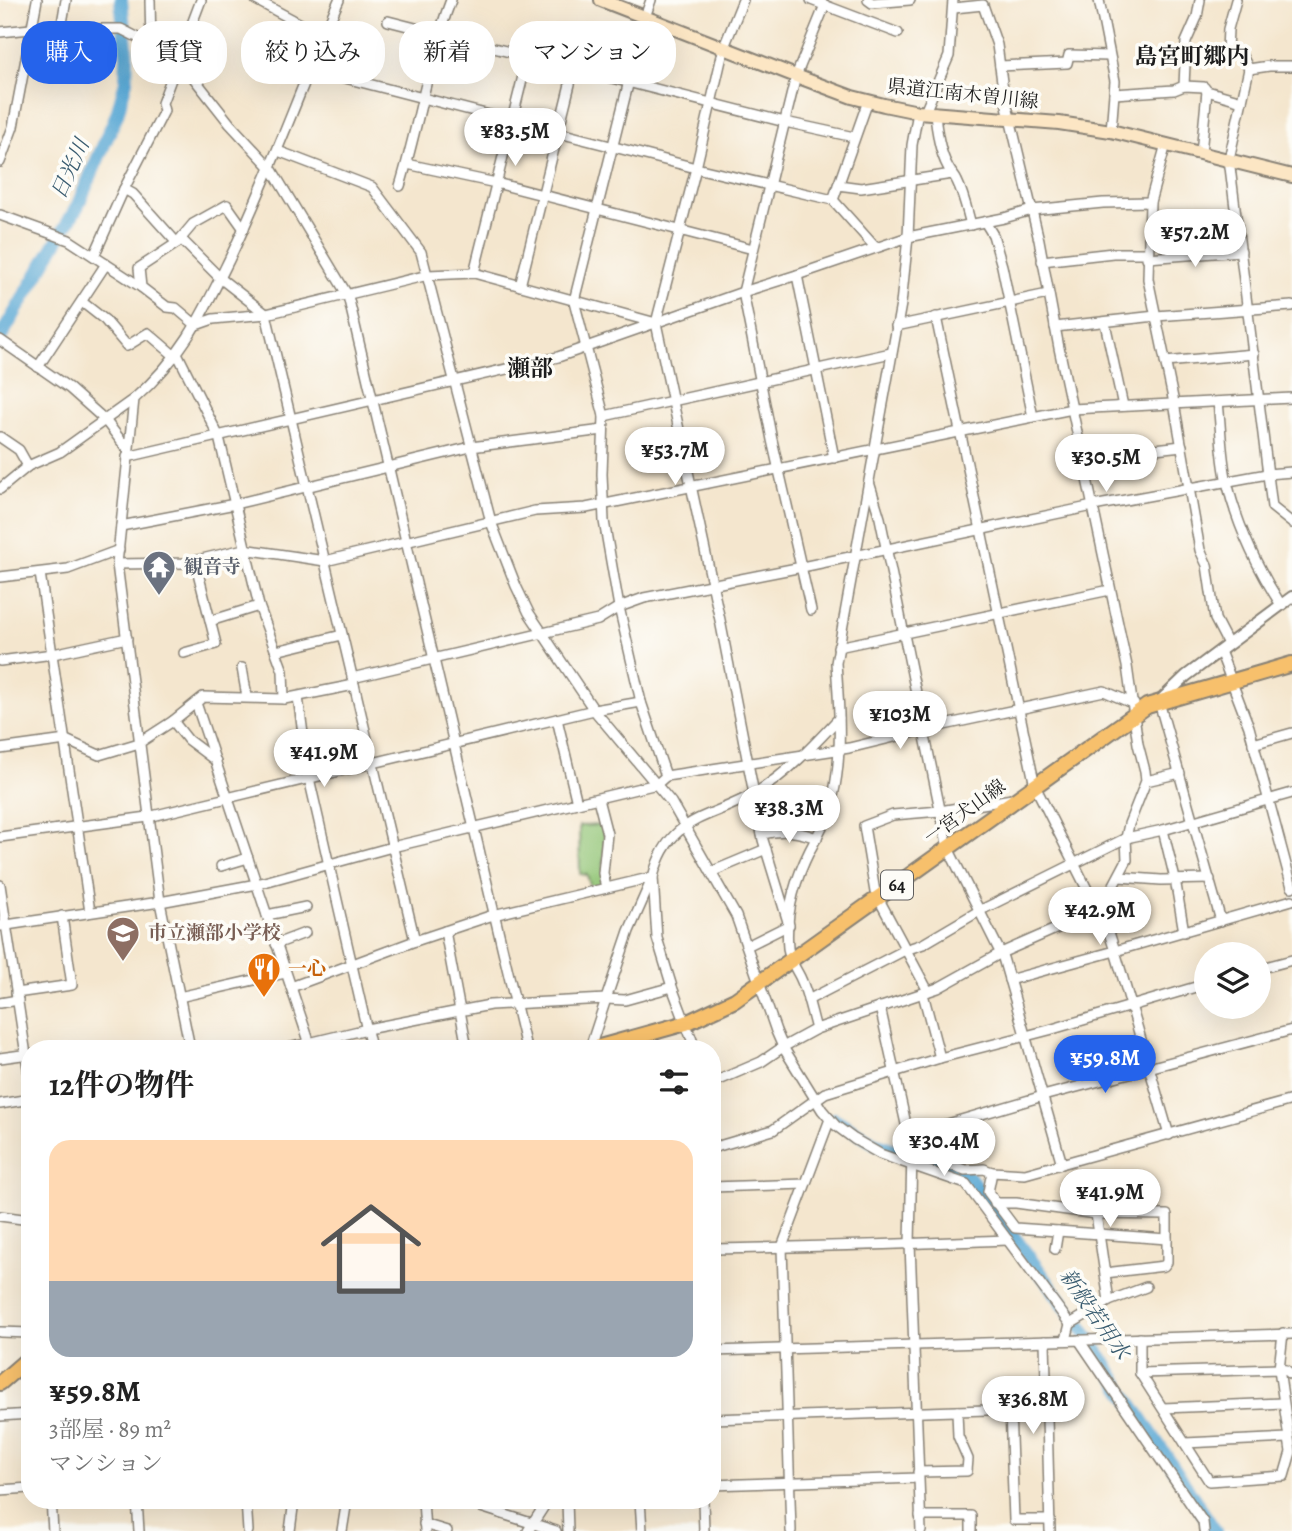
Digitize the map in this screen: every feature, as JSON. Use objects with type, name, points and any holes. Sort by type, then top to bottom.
[{"type":"main road","name":"県道江南木曽川線","points":[[602,0],[796,76],[868,101],[926,112],[1111,131],[1292,176]]},
{"type":"main road","name":"一宮犬山線","points":[[625,1040],[686,1023],[725,1006],[758,986],[1035,786],[1134,709],[1292,664]]},
{"type":"main road","points":[[0,1383],[21,1365]]},
{"type":"street","points":[[33,21],[37,0]]},
{"type":"street","points":[[62,21],[66,0]]},
{"type":"street","points":[[150,0],[150,21]]},
{"type":"street","points":[[193,21],[201,0]]},
{"type":"street","points":[[256,0],[269,3],[298,21]]},
{"type":"street","points":[[330,21],[339,0]]},
{"type":"street","points":[[443,21],[451,0]]},
{"type":"street","points":[[644,21],[651,0]]},
{"type":"street","points":[[743,0],[724,47],[656,323],[762,834],[789,925]]},
{"type":"street","points":[[811,0],[898,33]]},
{"type":"street","points":[[868,0],[872,3],[910,0]]},
{"type":"street","points":[[1099,0],[1115,81],[1111,131]]},
{"type":"street","points":[[1184,86],[1186,42],[1200,0]]},
{"type":"street","points":[[1236,0],[1228,29],[1227,50],[1241,54],[1249,69],[1229,159],[1272,507],[1292,523]]},
{"type":"street","points":[[721,1079],[761,1062],[816,1029],[926,993],[1001,953],[1092,913],[1109,894],[1127,860],[1126,838],[1133,811],[1146,781],[1134,709],[1032,210],[1009,119],[997,45],[983,5],[953,4],[949,56],[926,112],[909,181],[908,237],[896,326],[836,663],[839,718],[833,797],[793,891],[788,948],[791,962],[801,978],[816,1029]]},
{"type":"street","points":[[811,610],[743,292],[796,76],[825,5]]},
{"type":"street","points":[[388,20],[399,23]]},
{"type":"street","points":[[0,32],[21,30]]},
{"type":"street","points":[[1000,66],[1067,63],[1069,55],[1109,56]]},
{"type":"street","points":[[1249,69],[1269,65],[1292,66]]},
{"type":"street","points":[[0,162],[13,127],[21,83]]},
{"type":"street","points":[[94,256],[124,189],[164,111],[162,103],[169,84]]},
{"type":"street","points":[[198,84],[230,124],[271,168],[348,296],[524,1040]]},
{"type":"street","points":[[0,489],[28,466],[60,452],[134,399],[159,378],[177,356],[196,325],[244,229],[304,84]]},
{"type":"street","points":[[367,84],[832,200],[875,247]]},
{"type":"street","points":[[400,186],[427,84]]},
{"type":"street","points":[[474,273],[521,84]]},
{"type":"street","points":[[520,286],[570,84]]},
{"type":"street","points":[[628,84],[575,301],[604,416],[603,504],[619,607],[641,702],[666,776]]},
{"type":"street","points":[[641,84],[854,137]]},
{"type":"street","points":[[1114,94],[1174,90],[1184,86],[1204,87],[1208,91],[1242,101]]},
{"type":"street","points":[[1201,153],[1208,91]]},
{"type":"street","points":[[832,200],[868,101]]},
{"type":"street","points":[[926,112],[935,125],[944,156],[962,193],[971,225]]},
{"type":"street","points":[[0,124],[13,127]]},
{"type":"street","points":[[1166,144],[1150,202],[1147,279],[1174,403],[1200,550],[1207,565],[1215,619],[1231,681],[1254,744],[1291,880]]},
{"type":"street","points":[[278,151],[372,187],[421,252],[491,522],[516,586],[542,632],[594,710],[657,784],[684,824],[736,916],[758,986],[783,1047],[830,1119],[854,1139],[880,1154],[911,1156],[965,1170],[984,1169],[1025,1174],[1292,1100]]},
{"type":"street","points":[[407,164],[496,183],[753,249]]},
{"type":"street","points":[[838,185],[861,188],[952,174]]},
{"type":"street","points":[[124,189],[133,194],[220,278],[266,314],[415,941]]},
{"type":"street","points":[[128,453],[219,437],[558,356],[908,237],[1032,210],[1103,203],[1150,202]]},
{"type":"street","points":[[141,287],[138,279],[139,268],[179,241],[193,224],[227,205],[244,229]]},
{"type":"street","points":[[0,215],[69,240],[167,307],[176,308],[196,325]]},
{"type":"street","points":[[985,222],[993,235],[1002,266],[1033,417]]},
{"type":"street","points":[[1042,261],[1113,253],[1147,256],[1241,251]]},
{"type":"street","points":[[38,367],[106,264]]},
{"type":"street","points":[[196,325],[213,319],[266,314],[428,275],[474,273],[656,323]]},
{"type":"street","points":[[797,275],[834,458]]},
{"type":"street","points":[[896,326],[1048,294]]},
{"type":"street","points":[[82,302],[105,320],[127,346],[148,333],[177,356],[219,437],[259,606],[283,671],[284,699]]},
{"type":"street","points":[[1055,327],[1292,306]]},
{"type":"street","points":[[936,317],[1035,786],[1097,908],[1102,911],[1169,1135]]},
{"type":"street","points":[[1105,323],[1123,406]]},
{"type":"street","points":[[0,340],[69,388],[106,420],[128,453]]},
{"type":"street","points":[[604,416],[891,353]]},
{"type":"street","points":[[1165,362],[1254,354]]},
{"type":"street","points":[[117,564],[185,563],[244,548],[325,561],[535,511],[603,504],[1072,409],[1292,398]]},
{"type":"street","points":[[134,399],[117,564],[160,902],[188,1040]]},
{"type":"street","points":[[1218,402],[1226,482],[1260,571],[1281,605]]},
{"type":"street","points":[[121,526],[235,504],[471,447],[603,430]]},
{"type":"street","points":[[0,437],[19,450],[28,466]]},
{"type":"street","points":[[1083,457],[1182,446]]},
{"type":"street","points":[[0,749],[66,740],[99,755],[139,743],[203,697],[284,699],[433,658],[598,621],[619,607],[644,598],[1093,506],[1267,474],[1292,472]]},
{"type":"street","points":[[868,481],[872,487],[887,548],[948,848],[1001,953],[1062,1164]]},
{"type":"street","points":[[0,577],[80,565],[119,550]]},
{"type":"street","points":[[184,653],[216,644],[195,561]]},
{"type":"street","points":[[40,573],[90,912]]},
{"type":"street","points":[[838,648],[1110,590]]},
{"type":"street","points":[[1221,921],[1159,702],[1186,676],[1292,597]]},
{"type":"street","points":[[210,621],[259,606]]},
{"type":"street","points":[[276,651],[342,635]]},
{"type":"street","points":[[0,661],[53,654],[127,638]]},
{"type":"street","points":[[242,668],[247,697]]},
{"type":"street","points":[[3,926],[257,884],[392,847],[657,784],[666,776],[838,750],[1104,691],[1134,709]]},
{"type":"street","points":[[298,696],[309,778],[369,1040]]},
{"type":"street","points":[[0,837],[148,817],[594,710],[641,702]]},
{"type":"street","points":[[196,703],[309,1040]]},
{"type":"street","points":[[593,1040],[629,930],[662,854],[684,824],[754,794],[802,756],[839,718]]},
{"type":"street","points":[[557,719],[578,803]]},
{"type":"street","points":[[173,721],[188,740],[216,761]]},
{"type":"street","points":[[1254,744],[1292,733]]},
{"type":"street","points":[[1146,781],[1180,773]]},
{"type":"street","points":[[808,1000],[905,950],[923,944],[979,911],[1126,838],[1292,793]]},
{"type":"street","points":[[940,1058],[926,993],[871,877],[864,826],[893,815],[940,811],[1017,798]]},
{"type":"street","points":[[598,799],[607,834],[603,873],[606,888]]},
{"type":"street","points":[[762,834],[777,830],[795,831],[817,838]]},
{"type":"street","points":[[1163,830],[1184,932]]},
{"type":"street","points":[[711,872],[766,849]]},
{"type":"street","points":[[221,866],[248,858]]},
{"type":"street","points":[[291,987],[493,915],[653,877]]},
{"type":"street","points":[[653,877],[657,937],[692,1040]]},
{"type":"street","points":[[1119,877],[1210,879]]},
{"type":"street","points":[[0,885],[3,926],[25,1040]]},
{"type":"street","points":[[1009,980],[1292,900]]},
{"type":"street","points":[[267,915],[306,907]]},
{"type":"street","points":[[0,1003],[17,996],[72,985],[62,916]]},
{"type":"street","points":[[747,946],[789,925]]},
{"type":"street","points":[[445,931],[465,1040]]},
{"type":"street","points":[[276,944],[304,933]]},
{"type":"street","points":[[1271,966],[1292,960]]},
{"type":"street","points":[[179,997],[285,973]]},
{"type":"street","points":[[331,1040],[367,1029],[490,1005],[625,1000],[672,987]]},
{"type":"street","points":[[721,1145],[773,1130],[815,1098],[940,1058],[1026,1037],[1194,987]]},
{"type":"street","points":[[880,1007],[910,1135],[910,1244],[921,1531]]},
{"type":"street","points":[[910,1135],[1043,1096],[1292,1030]]},
{"type":"street","points":[[0,1058],[21,1055]]},
{"type":"street","points":[[0,1104],[21,1100]]},
{"type":"street","points":[[791,1531],[782,1247],[830,1119]]},
{"type":"street","points":[[911,1156],[966,1184],[1070,1324]]},
{"type":"street","points":[[992,1172],[988,1192],[1015,1228],[1167,1239]]},
{"type":"street","points":[[721,1187],[805,1184]]},
{"type":"street","points":[[995,1203],[1016,1203],[1096,1214],[1164,1214],[1167,1217],[1167,1262],[1164,1266],[1105,1273]]},
{"type":"street","points":[[1096,1214],[1109,1301]]},
{"type":"street","points":[[0,1216],[21,1219]]},
{"type":"street","points":[[1055,1249],[1058,1231]]},
{"type":"street","points":[[721,1249],[1008,1240]]},
{"type":"street","points":[[1066,1340],[1070,1324],[1109,1301],[1146,1287]]},
{"type":"street","points":[[0,1332],[21,1333]]},
{"type":"street","points":[[721,1351],[914,1343],[1287,1334],[1279,1369],[1291,1452],[1284,1476],[1209,1481],[1140,1373],[1140,1338]]},
{"type":"street","points":[[1085,1340],[1203,1527],[1196,1531]]},
{"type":"street","points":[[1045,1341],[1050,1531]]},
{"type":"street","points":[[1140,1373],[1279,1369],[1292,1375]]},
{"type":"street","points":[[1163,1408],[1283,1403]]},
{"type":"street","points":[[721,1419],[1047,1408]]},
{"type":"street","points":[[1010,1409],[1014,1520],[1050,1520]]},
{"type":"street","points":[[721,1485],[967,1471],[968,1459],[958,1436],[957,1411]]},
{"type":"street","points":[[0,1416],[21,1415]]},
{"type":"street","points":[[1185,1443],[1289,1432]]},
{"type":"street","points":[[0,1490],[21,1489]]},
{"type":"street","points":[[52,1509],[53,1531]]},
{"type":"street","points":[[138,1509],[139,1531]]},
{"type":"street","points":[[247,1509],[248,1531]]},
{"type":"street","points":[[290,1531],[293,1509]]},
{"type":"street","points":[[345,1530],[346,1509]]},
{"type":"street","points":[[423,1509],[424,1528],[447,1531]]},
{"type":"street","points":[[495,1509],[530,1527],[556,1531]]},
{"type":"street","points":[[530,1527],[542,1509]]},
{"type":"street","points":[[567,1509],[568,1531]]},
{"type":"street","points":[[641,1509],[642,1531]]},
{"type":"street","points":[[703,1509],[704,1531]]},
{"type":"street","points":[[920,1516],[971,1516],[971,1531]]},
{"type":"green space","points":[[605,825],[603,886],[591,889],[587,875],[580,874],[579,826]]},
{"type":"waterway","name":"日光川","points":[[0,338],[77,207],[117,114],[126,81],[127,56],[121,0]]},
{"type":"waterway","name":"新般若用水","points":[[834,1119],[875,1143],[969,1177],[1084,1331],[1215,1531]]},
{"type":"place","name":"観音寺","points":[[159,597]]},
{"type":"place","name":"市立瀬部小学校","points":[[123,963]]},
{"type":"place","name":"一心","points":[[264,999]]},
{"type":"district","name":"島宮町郷内","points":[[1192,56]]},
{"type":"district","name":"瀬部","points":[[530,368]]}]
